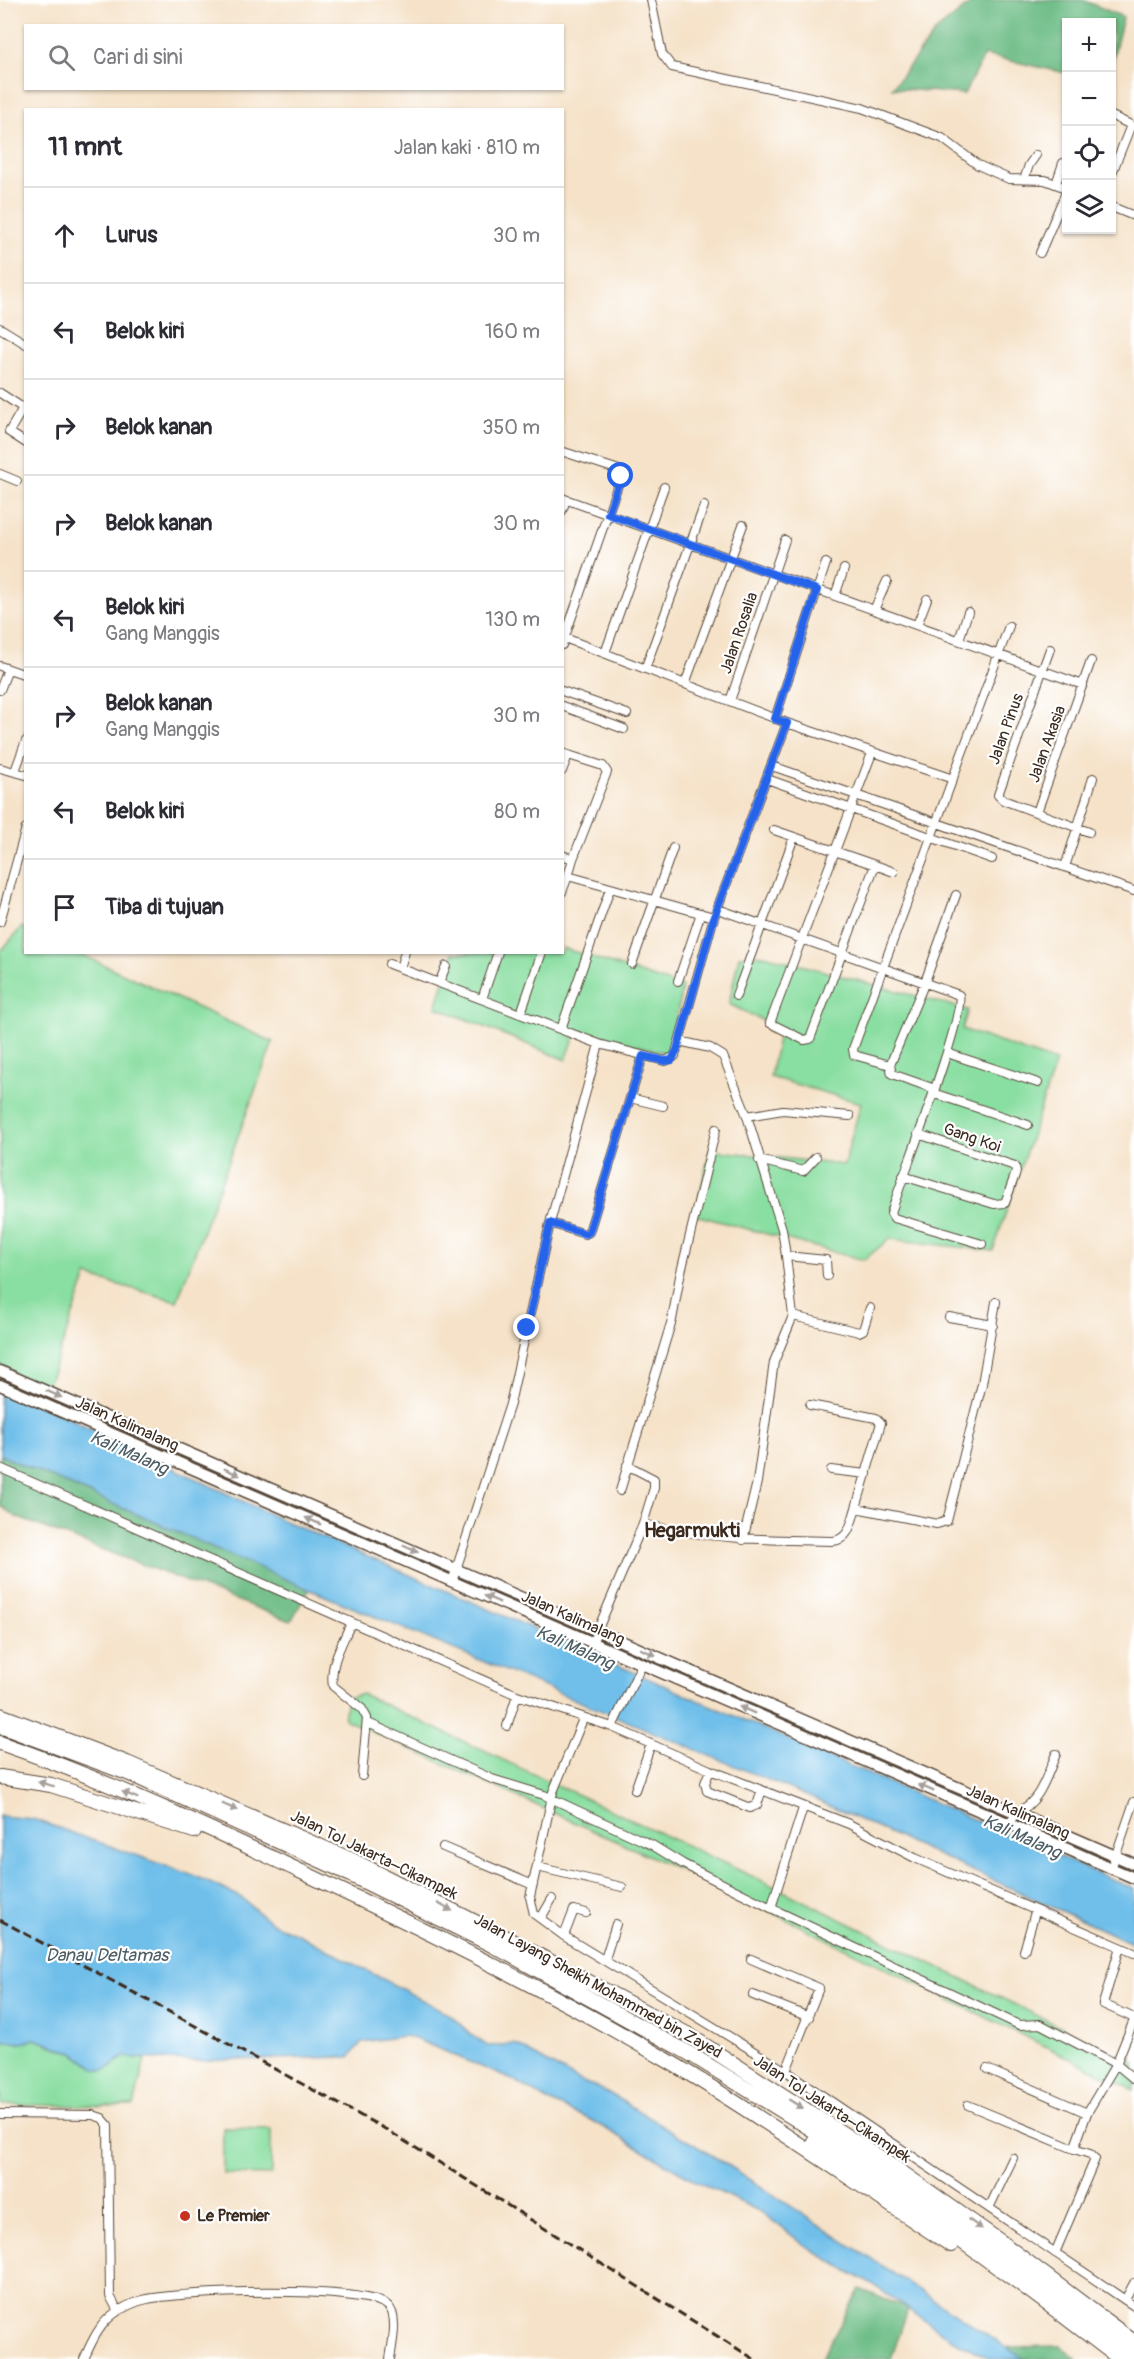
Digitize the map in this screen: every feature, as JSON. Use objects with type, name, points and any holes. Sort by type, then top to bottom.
[{"type":"highway","name":"Jalan Tol Jakarta–Cikampek","points":[[3,1718],[127,1763],[354,1861],[489,1929],[687,2034],[884,2160],[1001,2242],[1134,2342]]},
{"type":"highway","name":"Jalan Layang Sheikh Mohammed bin Zayed","points":[[3,1718],[339,1869],[494,1946],[687,2052],[892,2179],[1039,2283],[1134,2357]]},
{"type":"highway","name":"Jalan Layang Sheikh Mohammed bin Zayed","points":[[0,1731],[137,1786],[339,1877],[497,1956],[689,2061],[887,2188],[1034,2292],[1120,2359]]},
{"type":"highway","points":[[0,1743],[164,1809],[262,1853],[442,1938],[575,2007],[672,2063],[823,2158],[960,2250],[1044,2310],[1104,2359]]},
{"type":"highway","points":[[0,1777],[51,1785],[262,1853]]},
{"type":"main road","name":"Jalan Kalimalang","points":[[0,1371],[1134,1864]]},
{"type":"main road","name":"Jalan Kalimalang","points":[[0,1384],[1134,1878]]},
{"type":"street","points":[[651,0],[662,54],[672,67],[862,108],[927,131],[952,143],[978,165],[1009,179],[1039,180],[1062,188]]},
{"type":"street","points":[[1116,118],[1131,125],[1116,164]]},
{"type":"street","points":[[1024,180],[1029,165],[1036,155]]},
{"type":"street","points":[[1056,184],[1062,168]]},
{"type":"street","points":[[1040,253],[1062,200]]},
{"type":"street","points":[[1116,209],[1134,216]]},
{"type":"street","points":[[0,328],[24,343]]},
{"type":"street","points":[[0,393],[24,409],[9,432],[24,442]]},
{"type":"street","points":[[564,452],[620,472],[608,514],[564,637]]},
{"type":"street","points":[[0,474],[17,481]]},
{"type":"street","points":[[605,653],[664,487]]},
{"type":"street","points":[[565,499],[1083,685]]},
{"type":"street","points":[[645,669],[704,506]]},
{"type":"street","points":[[685,684],[742,525]]},
{"type":"street","name":"Jalan Rosalia","points":[[730,701],[785,540]]},
{"type":"street","points":[[775,719],[825,563]]},
{"type":"street","points":[[835,596],[844,569]]},
{"type":"street","points":[[874,610],[887,580]]},
{"type":"street","points":[[917,625],[927,599]]},
{"type":"street","points":[[959,640],[968,612]]},
{"type":"street","points":[[890,1065],[854,1055],[852,1051],[1009,626]]},
{"type":"street","points":[[564,640],[605,653],[775,719],[953,779]]},
{"type":"street","name":"Jalan Pinus","points":[[1037,812],[1000,798],[998,789],[1050,649]]},
{"type":"street","name":"Jalan Akasia","points":[[1037,812],[1091,661]]},
{"type":"street","points":[[0,690],[4,668],[24,674]]},
{"type":"street","points":[[564,692],[627,714]]},
{"type":"street","points":[[564,707],[624,729]]},
{"type":"street","points":[[389,964],[598,1044],[665,1061],[672,1060],[714,917],[787,723]]},
{"type":"street","points":[[15,771],[24,746]]},
{"type":"street","points":[[872,753],[770,1022],[804,1040],[810,1039],[876,866]]},
{"type":"street","points":[[564,887],[608,772],[603,766],[566,754]]},
{"type":"street","points":[[772,766],[1134,891]]},
{"type":"street","points":[[0,768],[24,774]]},
{"type":"street","points":[[1065,867],[1093,778]]},
{"type":"street","points":[[767,779],[992,859]]},
{"type":"street","points":[[1037,812],[1089,832]]},
{"type":"street","points":[[774,830],[894,872]]},
{"type":"street","points":[[0,922],[24,835]]},
{"type":"street","points":[[736,996],[794,837]]},
{"type":"street","points":[[632,964],[673,848]]},
{"type":"street","points":[[564,856],[573,859]]},
{"type":"street","points":[[568,876],[714,917]]},
{"type":"street","points":[[561,1029],[610,889]]},
{"type":"street","points":[[956,895],[925,982],[890,1065],[892,1074],[1028,1125]]},
{"type":"street","points":[[718,909],[844,952],[925,982],[960,998],[947,1053],[891,1213],[894,1218],[982,1244]]},
{"type":"street","points":[[678,981],[701,913]]},
{"type":"street","points":[[400,968],[404,954]]},
{"type":"street","points":[[482,999],[497,954]]},
{"type":"street","points":[[521,1013],[541,954]]},
{"type":"street","points":[[439,983],[446,966]]},
{"type":"street","points":[[679,1041],[710,1048],[723,1056],[747,1116],[782,1229],[786,1256],[793,1316],[774,1362],[757,1482],[743,1540]]},
{"type":"street","points":[[452,1581],[510,1404],[550,1223],[598,1044]]},
{"type":"street","points":[[947,1053],[1038,1083]]},
{"type":"street","points":[[550,1223],[586,1234],[589,1232],[643,1056]]},
{"type":"street","points":[[630,1098],[663,1106]]},
{"type":"street","points":[[747,1116],[783,1110],[850,1116]]},
{"type":"street","points":[[620,1491],[672,1320],[680,1276],[716,1129]]},
{"type":"street","name":"Gang Koi","points":[[903,1176],[994,1204],[1005,1203],[1016,1172],[1015,1166],[918,1134]]},
{"type":"street","points":[[759,1160],[802,1171],[816,1157]]},
{"type":"street","points":[[786,1256],[826,1260],[827,1276]]},
{"type":"street","points":[[856,1508],[942,1524],[950,1518],[982,1384],[996,1302]]},
{"type":"street","points":[[793,1316],[859,1332],[863,1330],[870,1308]]},
{"type":"street","points":[[949,1317],[993,1325]]},
{"type":"street","points":[[643,1524],[679,1533],[743,1540],[840,1540],[847,1535],[881,1426],[878,1420],[810,1405]]},
{"type":"street","points":[[592,1642],[643,1524],[654,1488],[654,1479],[627,1465]]},
{"type":"street","points":[[0,1468],[517,1695],[582,1719],[612,1727],[710,1770],[849,1824],[915,1858],[1134,1953]]},
{"type":"street","points":[[831,1470],[867,1474]]},
{"type":"street","points":[[351,1623],[334,1665],[332,1679],[338,1691],[362,1709],[368,1723],[362,1776]]},
{"type":"street","points":[[612,1727],[642,1664]]},
{"type":"street","points":[[507,1726],[517,1695]]},
{"type":"street","points":[[582,1719],[552,1800],[530,1896],[532,1910],[564,1936],[786,2071],[1134,2306]]},
{"type":"street","points":[[368,1723],[492,1779],[552,1800],[652,1845],[683,1864],[771,1908],[1019,2025],[1040,2024],[1116,2064],[1134,2079]]},
{"type":"street","points":[[635,1790],[651,1744]]},
{"type":"street","points":[[1010,1825],[1016,1812],[1024,1810],[1036,1797],[1056,1754]]},
{"type":"street","points":[[710,1770],[705,1783],[707,1791],[750,1808],[757,1805],[762,1790]]},
{"type":"street","points":[[1111,1869],[1134,1802]]},
{"type":"street","points":[[771,1908],[803,1808]]},
{"type":"street","points":[[443,1847],[533,1885]]},
{"type":"street","points":[[537,1867],[622,1887]]},
{"type":"street","points":[[541,1918],[552,1899]]},
{"type":"street","points":[[564,1936],[574,1910],[586,1913]]},
{"type":"street","points":[[1024,1951],[1035,1912]]},
{"type":"street","points":[[605,1959],[616,1924]]},
{"type":"street","points":[[1074,2149],[1087,2113],[1116,2064],[1134,2019],[1103,2004],[1120,1947]]},
{"type":"street","points":[[751,1959],[819,1988],[786,2071]]},
{"type":"street","points":[[753,1995],[808,2017]]},
{"type":"street","points":[[987,2069],[1087,2113]]},
{"type":"street","points":[[968,2104],[1090,2154],[1095,2159],[1055,2253]]},
{"type":"street","points":[[0,2115],[93,2115],[102,2118],[108,2125],[110,2296],[118,2311]]},
{"type":"street","points":[[988,2208],[1013,2158]]},
{"type":"street","points":[[1125,2300],[1134,2283]]},
{"type":"street","points":[[84,2359],[98,2331],[118,2311],[142,2300],[168,2296],[309,2292],[373,2298],[387,2304],[391,2310],[394,2326],[390,2359]]},
{"type":"green space","points":[[975,0],[1083,0],[1123,17],[1116,46],[1116,18],[1062,18],[1062,72],[984,55],[964,94],[892,88],[936,31]]},
{"type":"green space","points":[[22,927],[24,928],[24,954],[80,954],[273,1042],[177,1301],[87,1276],[42,1401],[0,1384],[0,952]]},
{"type":"green space","points":[[564,948],[682,987],[670,1054],[577,1030],[566,1060],[436,1007],[453,954],[564,954]]},
{"type":"green space","points":[[764,955],[968,1010],[962,1029],[1056,1062],[993,1251],[889,1239],[864,1260],[695,1215],[710,1150],[844,1165],[861,1103],[770,1077],[780,1029],[729,1004],[739,956]]},
{"type":"green space","points":[[0,1455],[309,1589],[291,1621],[16,1517],[0,1505]]},
{"type":"green space","points":[[362,1694],[773,1886],[1134,2063],[1134,2090],[741,1897],[344,1719],[347,1698]]},
{"type":"green space","points":[[35,2039],[73,2053],[96,2069],[105,2070],[124,2057],[145,2059],[134,2106],[0,2105],[0,2040],[21,2043]]},
{"type":"green space","points":[[223,2128],[271,2129],[271,2175],[223,2174]]},
{"type":"green space","points":[[860,2289],[908,2309],[891,2359],[821,2359]]},
{"type":"green space","points":[[1061,2346],[1077,2359],[1005,2359],[1009,2347]]},
{"type":"water","name":"Kali Malang","points":[[0,1385],[278,1518],[1134,1889],[1134,1944],[807,1796],[306,1588],[0,1455]]},
{"type":"water","name":"Danau Deltamas","points":[[0,1816],[33,1819],[195,1876],[240,1897],[273,1924],[298,1934],[449,2014],[488,2046],[515,2044],[576,2079],[607,2092],[731,2167],[1024,2359],[990,2359],[950,2338],[876,2287],[810,2249],[761,2212],[696,2181],[591,2120],[548,2101],[517,2082],[418,2040],[404,2036],[362,2042],[349,2057],[191,2061],[124,2057],[105,2070],[96,2069],[73,2053],[35,2039],[21,2043],[0,2040]]},
{"type":"railway","points":[[0,1920],[387,2130],[754,2359]]},
{"type":"place","name":"Le Premier","points":[[185,2216]]},
{"type":"district","name":"Hegarmukti","points":[[692,1530]]},
{"type":"route","points":[[527,1328],[550,1223],[586,1234],[589,1232],[643,1056],[667,1061],[672,1060],[675,1056],[714,917],[787,723],[775,719],[817,590],[608,514],[621,476]]}]
